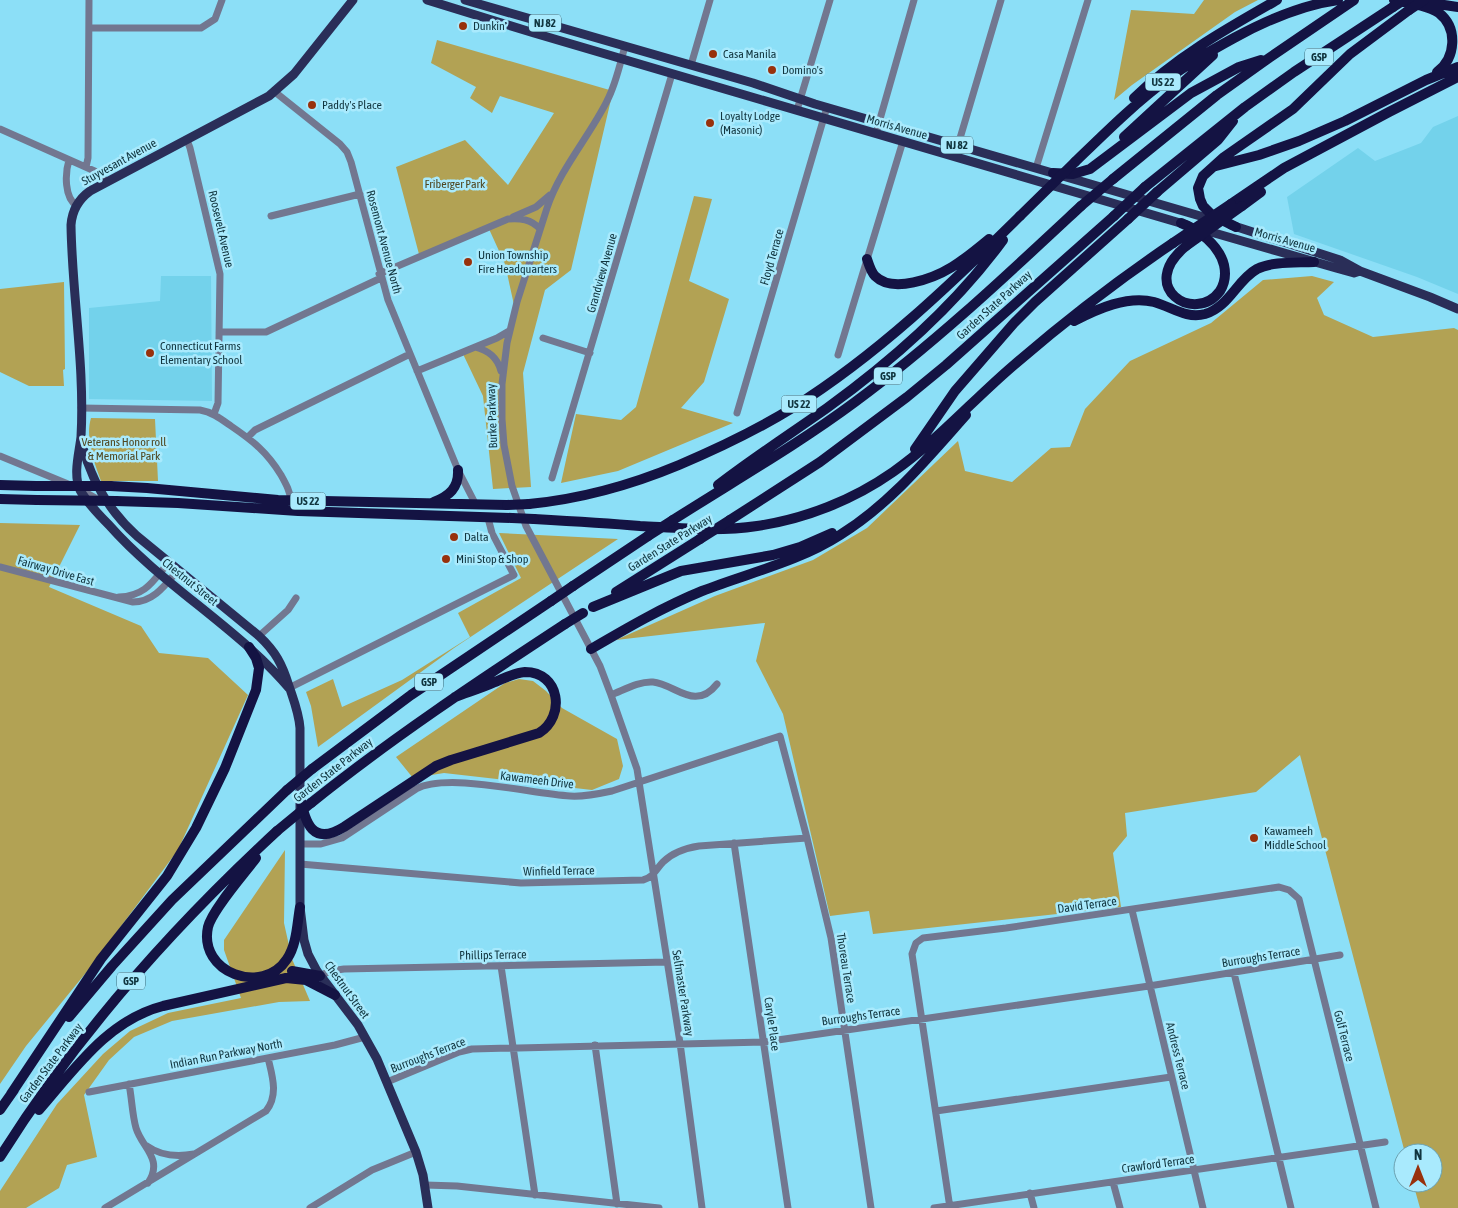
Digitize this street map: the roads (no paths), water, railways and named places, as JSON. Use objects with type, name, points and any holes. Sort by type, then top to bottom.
[{"type":"highway","points":[[1096,142],[1116,115],[1168,68],[1213,36],[1277,0]]},
{"type":"highway","name":"Garden State Parkway","points":[[0,1110],[74,1012],[150,924],[204,868],[312,769],[411,695],[572,586],[821,426],[856,401],[958,317],[1112,179],[1192,113],[1341,4],[1354,0]]},
{"type":"highway","points":[[1403,0],[1458,6]]},
{"type":"highway","name":"Garden State Parkway","points":[[3,1153],[74,1053],[142,968],[207,898],[277,831],[369,758],[455,697],[565,624],[820,462],[907,397],[946,365],[1145,187],[1245,107],[1394,4],[1403,0]]},
{"type":"highway","points":[[1236,227],[1212,215],[1201,203],[1198,192],[1203,176],[1224,157],[1283,116],[1350,54],[1424,0]]},
{"type":"highway","name":"US 22","points":[[0,485],[147,488],[291,501],[507,505],[578,497],[642,479],[714,450],[784,413],[838,376],[884,340],[958,276],[1096,142],[1170,77],[1239,35],[1291,11],[1318,4],[1341,4]]},
{"type":"highway","points":[[1394,4],[1433,10],[1442,16],[1450,27],[1454,44],[1451,56],[1444,67],[1426,80]]},
{"type":"highway","points":[[1098,164],[1133,128],[1202,64],[1239,35]]},
{"type":"highway","points":[[1053,173],[1078,174],[1090,169],[1191,93],[1240,66],[1269,58]]},
{"type":"highway","points":[[1209,170],[1299,141],[1345,121],[1426,80],[1458,67]]},
{"type":"highway","name":"US 22","points":[[0,499],[178,502],[298,511],[534,519],[702,530],[758,526],[796,518],[829,506],[881,480],[904,464],[1053,332],[1122,279],[1173,243],[1237,205],[1284,168],[1458,77]]},
{"type":"highway","points":[[904,464],[955,391],[1014,323],[1157,192],[1218,140],[1245,107]]},
{"type":"highway","points":[[1181,223],[1198,231],[1207,239],[1218,252],[1224,266],[1225,276],[1223,285],[1218,293],[1207,301],[1194,304],[1185,303],[1174,296],[1166,281],[1167,268],[1171,260],[1186,246],[1237,205]]},
{"type":"highway","points":[[867,259],[874,275],[881,280],[900,284],[921,280],[953,266],[1020,216]]},
{"type":"highway","points":[[674,520],[746,463],[827,408],[920,332],[976,274],[1020,216]]},
{"type":"highway","points":[[1053,332],[1106,307],[1135,300],[1155,302],[1185,314],[1208,313],[1223,303],[1249,275],[1260,268],[1268,265],[1314,262]]},
{"type":"highway","points":[[591,649],[677,602],[811,551],[850,529],[906,483],[1014,365]]},
{"type":"highway","points":[[431,504],[446,497],[453,491],[458,481],[458,470]]},
{"type":"highway","points":[[594,607],[681,571],[755,559],[792,550],[836,531],[880,505]]},
{"type":"highway","points":[[11,1094],[101,959],[167,876],[196,828],[225,768],[256,690],[258,668],[256,658],[249,647]]},
{"type":"highway","points":[[300,796],[304,814],[311,828],[320,834],[333,833],[436,766],[538,733],[550,724],[556,708],[555,695],[550,684],[540,676],[529,672],[513,674],[455,697]]},
{"type":"highway","points":[[277,831],[210,922],[207,936],[210,952],[224,969],[240,976],[261,977],[295,971],[320,976]]},
{"type":"highway","points":[[261,977],[278,969],[289,955],[300,907]]},
{"type":"highway","points":[[3,1153],[100,1042],[118,1026],[140,1013],[286,978],[306,980],[335,995]]},
{"type":"main road","name":"Stuyvesant Avenue","points":[[77,206],[86,194],[106,182],[255,105],[276,92],[299,68],[353,0]]},
{"type":"main road","name":"Morris Avenue","points":[[427,0],[621,59],[1314,262],[1354,273],[1360,271]]},
{"type":"main road","name":"Morris Avenue","points":[[465,0],[1236,227],[1340,260],[1360,271],[1458,309]]},
{"type":"main road","points":[[77,206],[71,220],[71,230],[80,362],[81,436],[77,475],[80,489]]},
{"type":"main road","points":[[81,436],[96,483],[118,517]]},
{"type":"main road","name":"Chestnut Street","points":[[80,489],[124,543],[249,647],[269,665],[289,688]]},
{"type":"main road","name":"Chestnut Street","points":[[118,517],[137,536],[259,636],[279,659],[297,708],[300,728],[300,907],[301,925],[306,947],[320,976],[366,1037],[416,1152],[425,1185],[428,1208]]},
{"type":"street","points":[[86,167],[88,158],[89,0]]},
{"type":"street","points":[[89,28],[201,28],[215,19],[222,0]]},
{"type":"street","points":[[691,65],[710,0]]},
{"type":"street","points":[[797,110],[830,0]]},
{"type":"street","points":[[876,133],[914,0]]},
{"type":"street","points":[[958,145],[1001,0]]},
{"type":"street","points":[[1036,168],[1088,0]]},
{"type":"street","name":"Burke Parkway","points":[[625,46],[606,102],[554,190],[540,229],[509,330],[502,374],[503,436],[508,470],[534,544],[591,649],[612,695],[640,782]]},
{"type":"street","name":"Grandview Avenue","points":[[552,478],[672,74]]},
{"type":"street","name":"Rosemont Avenue North","points":[[276,92],[344,148],[349,157],[385,294],[458,470],[476,505]]},
{"type":"street","name":"Floyd Terrace","points":[[737,413],[827,107]]},
{"type":"street","points":[[0,129],[99,173],[106,182]]},
{"type":"street","name":"Roosevelt Avenue","points":[[187,140],[219,270],[218,403],[214,414]]},
{"type":"street","points":[[838,355],[903,141]]},
{"type":"street","points":[[69,160],[67,170],[68,195],[71,202],[77,206]]},
{"type":"street","points":[[219,332],[266,332],[380,276],[536,207],[554,190]]},
{"type":"street","points":[[271,216],[360,194]]},
{"type":"street","points":[[508,219],[527,220],[534,223],[540,229]]},
{"type":"street","points":[[417,371],[475,348],[509,330]]},
{"type":"street","points":[[542,338],[590,353]]},
{"type":"street","points":[[475,348],[484,350],[492,355],[498,362],[502,374]]},
{"type":"street","points":[[248,437],[256,430],[410,354]]},
{"type":"street","points":[[81,408],[200,410],[214,414],[265,451],[273,461],[288,489],[291,501]]},
{"type":"street","points":[[0,456],[80,489],[96,498],[118,517]]},
{"type":"street","points":[[289,688],[514,575],[492,533],[488,518]]},
{"type":"street","name":"Fairway Drive East","points":[[106,596],[120,598],[138,594],[145,590],[169,562]]},
{"type":"street","name":"Fairway Drive East","points":[[0,567],[133,602],[142,602],[155,595],[178,570]]},
{"type":"street","points":[[259,636],[288,610],[296,598]]},
{"type":"street","points":[[612,695],[650,682],[663,684],[680,693],[695,696],[709,691],[717,684]]},
{"type":"street","name":"Kawameeh Drive","points":[[300,844],[321,844],[342,838],[412,792],[430,784],[482,785],[578,796],[599,794],[780,736]]},
{"type":"street","name":"Thoreau Terrace","points":[[780,736],[831,938],[871,1208]]},
{"type":"street","name":"Selfmaster Parkway","points":[[640,782],[680,1043],[702,1208]]},
{"type":"street","points":[[654,875],[663,862],[686,849],[734,843],[807,838]]},
{"type":"street","name":"Caryle Place","points":[[734,843],[788,1208]]},
{"type":"street","name":"Winfield Terrace","points":[[300,864],[521,883],[643,880],[654,875]]},
{"type":"street","name":"David Terrace","points":[[922,1020],[912,954],[916,943],[923,938],[1132,910],[1274,887]]},
{"type":"street","name":"Golf Terrace","points":[[1274,887],[1289,890],[1299,899],[1376,1208]]},
{"type":"street","name":"Andress Terrace","points":[[1132,910],[1203,1208]]},
{"type":"street","name":"Burroughs Terrace","points":[[387,1082],[463,1051],[477,1048],[764,1042],[1149,986],[1340,955]]},
{"type":"street","name":"Phillips Terrace","points":[[320,976],[339,970],[667,962]]},
{"type":"street","points":[[501,966],[535,1195]]},
{"type":"street","points":[[1234,973],[1291,1208]]},
{"type":"street","points":[[922,1020],[950,1207]]},
{"type":"street","name":"Indian Run Parkway North","points":[[89,1092],[268,1058],[366,1037]]},
{"type":"street","points":[[595,1045],[617,1204]]},
{"type":"street","points":[[105,1208],[259,1117],[269,1108],[274,1091],[268,1058]]},
{"type":"street","points":[[936,1111],[1171,1077]]},
{"type":"street","points":[[129,1084],[137,1130],[153,1163],[153,1172],[148,1183]]},
{"type":"street","name":"Crawford Terrace","points":[[934,1208],[1385,1142]]},
{"type":"street","points":[[146,1146],[160,1153],[176,1155],[201,1152]]},
{"type":"street","points":[[310,1208],[372,1170],[416,1152]]},
{"type":"street","points":[[1113,1182],[1120,1208]]},
{"type":"street","points":[[425,1185],[457,1186],[659,1208]]},
{"type":"street","points":[[1030,1193],[1034,1208]]},
{"type":"place","name":"Dunkin'","points":[[463,26]]},
{"type":"place","name":"Casa Manila","points":[[713,54]]},
{"type":"place","name":"Domino's","points":[[772,70]]},
{"type":"place","name":"Paddy's Place","points":[[312,105]]},
{"type":"place","name":"Loyalty Lodge (Masonic)","points":[[710,123]]},
{"type":"place","name":"Union Township Fire Headquarters","points":[[468,262]]},
{"type":"place","name":"Connecticut Farms Elementary School","points":[[150,353]]},
{"type":"place","name":"Dalta","points":[[454,537]]},
{"type":"place","name":"Mini Stop & Shop","points":[[446,559]]},
{"type":"place","name":"Kawameeh Middle School","points":[[1254,838]]},
{"type":"park label","name":"Friberger Park","points":[[455,184]]},
{"type":"park label","name":"Veterans Honor roll & Memorial Park","points":[[124,449]]}]
